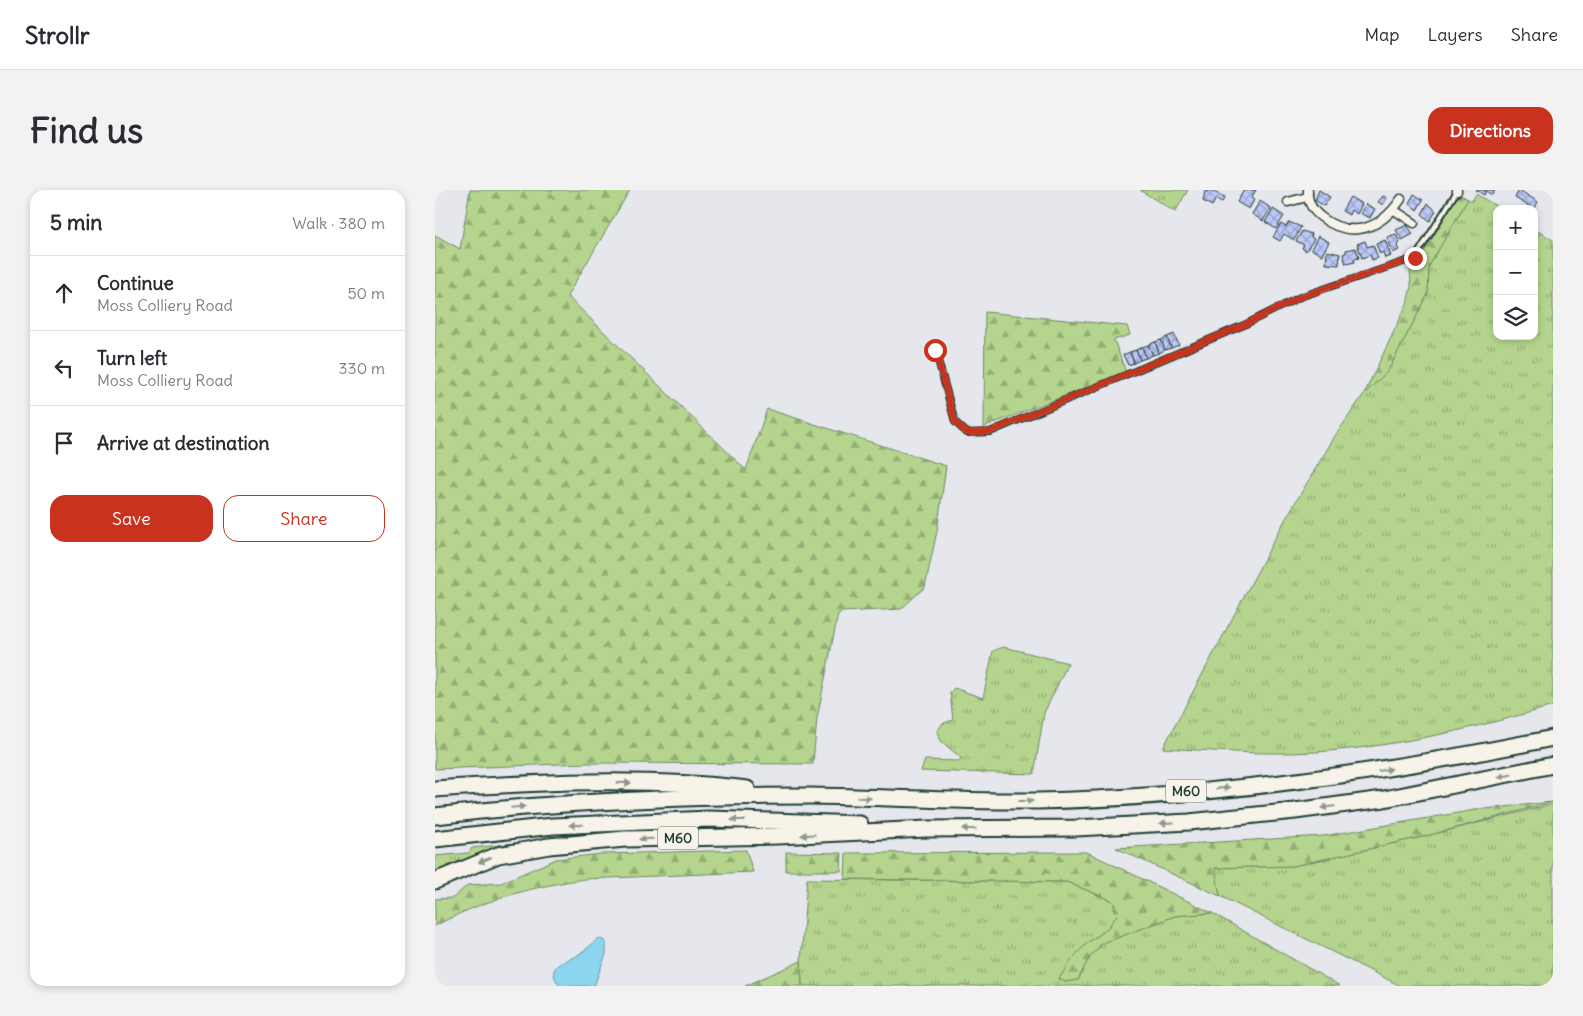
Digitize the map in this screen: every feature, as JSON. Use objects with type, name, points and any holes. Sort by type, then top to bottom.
[{"type":"highway","name":"M60","points":[[435,816],[517,807],[623,799],[815,796],[974,801],[1106,798],[1333,778],[1400,768],[1553,738]]},
{"type":"highway","name":"M60","points":[[435,881],[498,855],[549,846],[625,839],[778,836],[927,829],[1076,828],[1189,822],[1384,799],[1553,765]]},
{"type":"highway","name":"M60","points":[[435,789],[617,783],[721,786],[815,796]]},
{"type":"highway","name":"M60","points":[[435,839],[553,826],[709,820],[827,822],[927,829]]},
{"type":"street","points":[[1288,202],[1307,194],[1311,207],[1319,215],[1334,226],[1348,230],[1375,224],[1393,210],[1401,199]]},
{"type":"street","points":[[1393,210],[1414,224]]},
{"type":"lane","points":[[935,350],[955,422],[967,433],[989,432],[1244,325],[1300,297],[1415,258],[1457,190]]},
{"type":"green space","points":[[470,190],[630,190],[567,296],[746,470],[767,409],[946,466],[937,531],[925,587],[901,609],[842,612],[838,614],[817,718],[813,764],[585,763],[435,769],[435,235],[460,249]]},
{"type":"green space","points":[[1140,190],[1188,190],[1175,212]]},
{"type":"green space","points":[[1459,194],[1468,199],[1429,266],[1428,294],[1388,371],[1364,394],[1407,304],[1411,287],[1410,266],[1418,262]]},
{"type":"green space","points":[[1476,194],[1494,205],[1493,340],[1538,340],[1538,231],[1553,240],[1553,706],[1495,722],[1375,746],[1315,752],[1277,753],[1163,748],[1285,520],[1335,436],[1364,394],[1388,371],[1428,294],[1429,266],[1468,199],[1472,201]]},
{"type":"green space","points":[[985,312],[1127,326],[1130,335],[1114,340],[1126,372],[984,427]]},
{"type":"green space","points":[[1004,647],[1068,663],[1044,713],[1034,774],[921,771],[925,760],[959,761],[961,758],[941,741],[937,732],[942,724],[953,720],[950,693],[954,688],[983,698],[993,651]]},
{"type":"green space","points":[[1553,802],[1426,836],[1293,866],[1215,868],[1220,896],[1116,848],[1323,836],[1475,810]]},
{"type":"green space","points":[[1553,804],[1553,986],[1401,986],[1220,896],[1214,868],[1293,866],[1426,836]]},
{"type":"green space","points":[[516,843],[514,846],[435,874],[435,856],[469,853],[472,848]]},
{"type":"green space","points":[[746,850],[753,872],[585,879],[566,882],[527,890],[489,902],[435,926],[435,899],[453,898],[468,885],[501,883],[556,859],[602,854]]},
{"type":"green space","points":[[786,852],[842,853],[841,871],[786,871]]},
{"type":"green space","points":[[1087,852],[1212,913],[1175,916],[1103,943],[1089,958],[1078,980],[1065,982],[1059,979],[1071,960],[1087,943],[1106,930],[1117,915],[1113,901],[1067,882],[845,879],[846,853]]},
{"type":"green space","points":[[807,879],[1067,882],[1113,901],[1118,915],[1106,930],[1087,943],[1059,978],[1065,982],[1078,980],[1089,958],[1103,943],[1175,916],[1212,913],[1340,986],[802,986],[801,961]]},
{"type":"green space","points":[[801,961],[802,986],[745,986]]},
{"type":"water","points":[[599,938],[606,942],[606,954],[594,986],[560,986],[554,974],[556,966],[576,956]]},
{"type":"building","points":[[1209,190],[1225,197],[1222,202],[1216,199],[1212,206],[1203,201],[1205,191],[1208,192]]},
{"type":"building","points":[[1244,190],[1256,190],[1251,198],[1254,200],[1249,209],[1237,202]]},
{"type":"building","points":[[1319,190],[1330,197],[1324,206],[1315,200]]},
{"type":"building","points":[[1476,190],[1495,190],[1492,195],[1486,191],[1484,195]]},
{"type":"building","points":[[1519,190],[1538,202],[1536,205],[1527,205],[1515,198]]},
{"type":"building","points":[[1414,194],[1423,200],[1417,210],[1409,203]]},
{"type":"building","points":[[1383,196],[1387,198],[1383,205],[1378,202]]},
{"type":"building","points":[[1350,197],[1362,204],[1357,214],[1351,210],[1349,215],[1342,211]]},
{"type":"building","points":[[1260,201],[1271,208],[1263,221],[1252,214]]},
{"type":"building","points":[[1428,203],[1436,211],[1430,221],[1422,214]]},
{"type":"building","points":[[1366,204],[1375,209],[1370,218],[1360,213]]},
{"type":"building","points":[[1273,209],[1284,216],[1276,229],[1265,222]]},
{"type":"building","points":[[1289,222],[1301,227],[1294,240],[1284,234],[1280,241],[1273,237],[1281,224],[1286,227]]},
{"type":"building","points":[[1407,225],[1413,234],[1402,240],[1396,230]]},
{"type":"building","points":[[1302,231],[1312,234],[1311,237],[1314,239],[1306,251],[1302,248],[1304,245],[1296,241]]},
{"type":"building","points":[[1396,234],[1400,243],[1397,245],[1399,250],[1393,253],[1387,237]]},
{"type":"building","points":[[1318,236],[1329,242],[1322,255],[1311,249]]},
{"type":"building","points":[[1385,240],[1391,256],[1385,258],[1383,252],[1380,254],[1376,244]]},
{"type":"building","points":[[1365,241],[1367,247],[1373,245],[1378,258],[1372,260],[1370,255],[1362,258],[1357,244]]},
{"type":"building","points":[[1356,248],[1359,258],[1354,259],[1355,262],[1346,264],[1343,254],[1346,253],[1346,250]]},
{"type":"building","points":[[1327,251],[1340,254],[1339,265],[1326,264]]},
{"type":"building","points":[[1174,334],[1179,345],[1171,348],[1167,337]]},
{"type":"building","points":[[1167,337],[1171,348],[1165,350],[1161,340]]},
{"type":"building","points":[[1161,340],[1165,350],[1159,353],[1155,342]]},
{"type":"building","points":[[1155,342],[1159,353],[1153,355],[1148,345]]},
{"type":"building","points":[[1148,345],[1153,355],[1146,358],[1142,347]]},
{"type":"building","points":[[1142,347],[1146,358],[1140,360],[1136,350]]},
{"type":"building","points":[[1136,350],[1140,360],[1134,363],[1130,352]]},
{"type":"building","points":[[1130,352],[1134,363],[1128,365],[1123,355]]},
{"type":"route","points":[[935,350],[955,422],[967,433],[989,432],[1244,325],[1300,297],[1415,258]]}]
